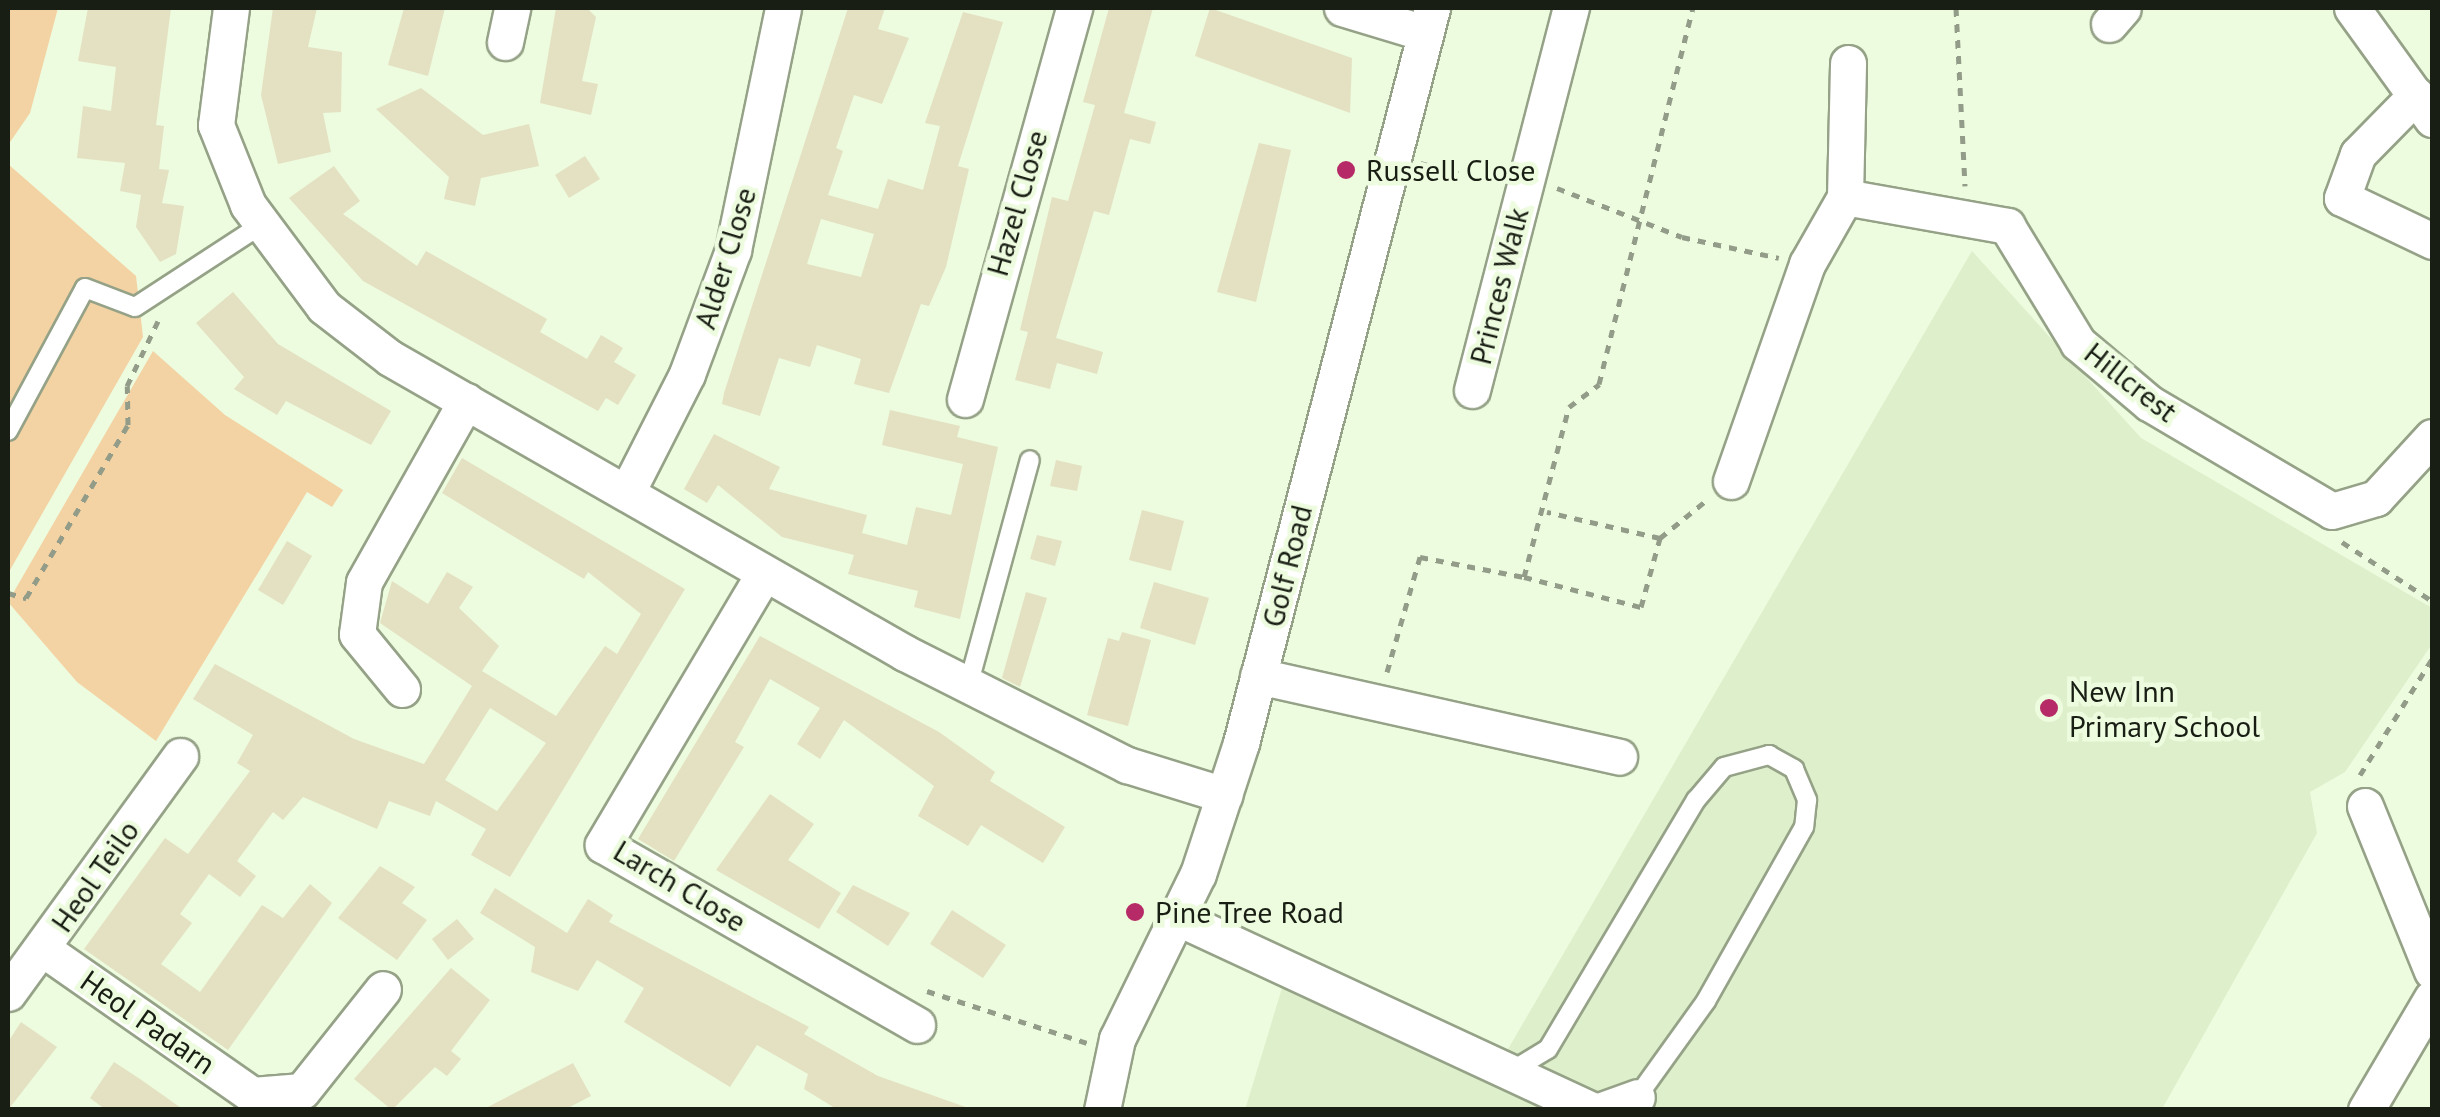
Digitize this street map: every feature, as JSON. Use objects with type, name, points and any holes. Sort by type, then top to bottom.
[{"type":"street","points":[[231,8],[216,125],[261,225],[324,307],[466,401],[627,492],[763,576],[968,686],[1128,765],[1224,795]]},
{"type":"street","points":[[505,42],[512,8]]},
{"type":"street","name":"Hazel Close","points":[[965,399],[1074,8]]},
{"type":"street","points":[[1342,8],[1429,20]]},
{"type":"street","name":"Princes Walk","points":[[1472,390],[1571,8]]},
{"type":"street","points":[[2352,8],[2424,107],[2358,154],[2342,198],[2432,241]]},
{"type":"street","name":"Alder Close","points":[[627,492],[687,374],[733,250],[784,10]]},
{"type":"street","name":"Golf Road","points":[[1102,1110],[1114,1050],[1176,918],[1224,795],[1429,20]]},
{"type":"street","points":[[1731,480],[1807,264],[1844,197],[1848,63]]},
{"type":"street","name":"Hillcrest","points":[[1844,197],[2007,226],[2078,343],[2149,402],[2332,510]]},
{"type":"street","points":[[402,689],[357,634],[364,582],[466,401]]},
{"type":"street","points":[[2332,510],[2376,498],[2432,437]]},
{"type":"street","name":"Larch Close","points":[[763,576],[603,845],[911,1021]]},
{"type":"street","points":[[1258,676],[1619,757]]},
{"type":"street","name":"Heol Teilo","points":[[8,993],[180,756]]},
{"type":"street","points":[[2365,806],[2432,972]]},
{"type":"street","points":[[1176,918],[1591,1110]]},
{"type":"street","name":"Heol Padarn","points":[[43,949],[252,1096],[302,1091],[383,989]]},
{"type":"street","points":[[2366,1110],[2432,998]]},
{"type":"street","points":[[1602,1110],[1637,1096]]},
{"type":"lane","points":[[8,431],[84,288],[135,307],[161,297],[261,225]]},
{"type":"lane","points":[[968,686],[1030,460]]},
{"type":"lane","points":[[1510,1072],[1548,1048],[1696,800],[1724,768],[1769,756],[1794,769],[1807,800],[1804,827],[1706,1000],[1637,1096]]},
{"type":"path","points":[[1524,578],[1547,512],[1568,407],[1598,384],[1693,8]]},
{"type":"path","points":[[1956,8],[1968,218]]},
{"type":"path","name":"Princes Walk","points":[[1394,154],[1458,178],[1525,183],[1642,216],[1682,236],[1807,264]]},
{"type":"path","points":[[8,592],[26,598],[128,425],[127,386],[161,297]]},
{"type":"path","points":[[1378,703],[1420,557],[1641,608],[1660,538],[1731,480]]},
{"type":"path","points":[[2332,510],[2343,544],[2432,601]]},
{"type":"path","points":[[1547,512],[1660,538]]},
{"type":"path","points":[[2365,806],[2355,784],[2432,659]]},
{"type":"path","points":[[911,1021],[923,990],[1114,1050]]},
{"type":"shaded area","points":[[8,8],[58,8],[30,113],[8,145]]},
{"type":"shaded area","points":[[8,164],[136,276],[143,337],[10,570]]},
{"type":"shaded area","name":"New Inn Primary School","points":[[1972,251],[2141,438],[2432,608],[2432,644],[2345,772],[2310,792],[2317,833],[2162,1109],[1245,1110],[1293,952],[1504,1056]]},
{"type":"shaded area","points":[[153,351],[225,415],[343,490],[332,507],[307,492],[156,741],[77,682],[8,602]]},
{"type":"building","points":[[88,8],[171,8],[156,125],[164,126],[159,169],[169,170],[162,203],[184,206],[176,254],[160,262],[136,227],[141,195],[120,191],[125,163],[77,158],[83,106],[111,111],[116,67],[78,61]]},
{"type":"building","points":[[273,8],[317,8],[308,47],[342,52],[341,112],[323,113],[331,152],[278,164],[261,95]]},
{"type":"building","points":[[404,8],[445,8],[428,76],[388,65]]},
{"type":"building","points":[[556,8],[587,8],[596,17],[582,81],[598,84],[591,115],[540,103]]},
{"type":"building","points":[[848,8],[885,8],[878,29],[909,38],[882,104],[854,95],[836,148],[843,151],[828,195],[878,209],[888,179],[923,190],[940,126],[925,123],[963,12],[1003,22],[958,166],[969,169],[946,267],[929,306],[921,304],[889,393],[854,384],[861,359],[817,345],[810,367],[779,358],[760,416],[722,404]],"holes":[[[821,219],[874,234],[861,277],[807,264]]]},
{"type":"building","points":[[1109,8],[1153,8],[1124,113],[1156,122],[1150,144],[1130,139],[1109,215],[1094,211],[1056,338],[1103,352],[1097,374],[1057,363],[1050,389],[1015,380],[1028,332],[1020,330],[1052,197],[1068,201],[1095,105],[1083,102]]},
{"type":"building","points":[[1210,8],[1352,58],[1350,113],[1195,56]]},
{"type":"building","points":[[421,88],[483,135],[529,124],[539,166],[481,178],[475,206],[444,199],[449,177],[376,109]]},
{"type":"building","points":[[1259,143],[1291,150],[1256,302],[1217,292]]},
{"type":"building","points":[[585,156],[600,179],[569,198],[555,175]]},
{"type":"building","points":[[334,166],[360,201],[343,214],[417,266],[426,251],[547,319],[540,332],[587,359],[601,335],[623,348],[614,362],[636,375],[618,405],[606,398],[598,411],[363,281],[289,198]]},
{"type":"building","points":[[233,292],[278,344],[391,411],[371,445],[286,401],[277,415],[234,389],[244,377],[196,323]]},
{"type":"building","points":[[890,410],[960,426],[957,437],[998,447],[960,619],[914,607],[918,591],[848,574],[854,555],[782,537],[718,485],[707,503],[684,489],[714,434],[780,467],[769,489],[867,515],[862,533],[907,545],[916,507],[951,515],[963,464],[882,445]]},
{"type":"building","points":[[462,458],[685,589],[510,877],[471,855],[486,829],[436,801],[430,816],[389,801],[377,829],[303,797],[283,820],[273,812],[237,861],[256,876],[240,897],[209,874],[180,914],[192,923],[161,964],[200,992],[262,905],[283,918],[310,884],[332,903],[228,1050],[84,949],[165,838],[188,854],[250,771],[237,763],[253,735],[193,699],[215,664],[354,739],[424,764],[472,686],[380,623],[392,581],[428,604],[447,572],[473,587],[459,608],[499,646],[482,671],[556,716],[605,646],[617,654],[641,614],[588,572],[584,579],[442,493]],"holes":[[[490,708],[546,743],[497,811],[445,780]]]},
{"type":"building","points":[[1056,460],[1082,466],[1077,491],[1050,486]]},
{"type":"building","points":[[1142,510],[1184,521],[1171,571],[1129,560]]},
{"type":"building","points":[[1037,535],[1062,541],[1055,566],[1030,559]]},
{"type":"building","points":[[287,541],[312,556],[283,605],[258,590]]},
{"type":"building","points":[[1154,582],[1209,598],[1195,645],[1140,628]]},
{"type":"building","points":[[1026,592],[1047,598],[1020,687],[1002,678]]},
{"type":"building","points":[[1122,632],[1151,640],[1128,726],[1087,715],[1108,638],[1119,641]]},
{"type":"building","points":[[760,636],[939,732],[995,772],[990,781],[1065,827],[1043,863],[981,825],[968,846],[918,816],[934,786],[844,720],[820,759],[797,744],[820,708],[770,679],[735,742],[744,747],[674,861],[638,839]]},
{"type":"building","points":[[770,794],[814,824],[788,860],[841,893],[819,929],[716,870]]},
{"type":"building","points":[[380,866],[415,887],[402,903],[427,920],[397,960],[338,918]]},
{"type":"building","points":[[853,885],[910,913],[888,946],[836,912]]},
{"type":"building","points":[[495,888],[567,933],[588,899],[613,915],[609,922],[809,1027],[804,1034],[878,1076],[974,1110],[838,1110],[804,1089],[808,1074],[757,1045],[730,1087],[624,1022],[644,988],[597,960],[578,991],[531,972],[535,947],[480,913]]},
{"type":"building","points":[[952,910],[1006,945],[983,978],[930,944]]},
{"type":"building","points":[[457,919],[474,939],[448,960],[432,939]]},
{"type":"building","points":[[451,968],[490,1000],[451,1051],[461,1059],[447,1076],[435,1067],[392,1110],[354,1079]]},
{"type":"building","points":[[21,1022],[57,1047],[8,1110],[8,1042]]},
{"type":"building","points":[[114,1062],[184,1110],[106,1110],[90,1098]]},
{"type":"building","points":[[573,1063],[591,1096],[564,1110],[482,1110]]},
{"type":"place","name":"Russell Close","points":[[1346,170]]},
{"type":"place","name":"New Inn Primary School","points":[[2049,708]]},
{"type":"place","name":"Pine Tree Road","points":[[1135,912]]}]
